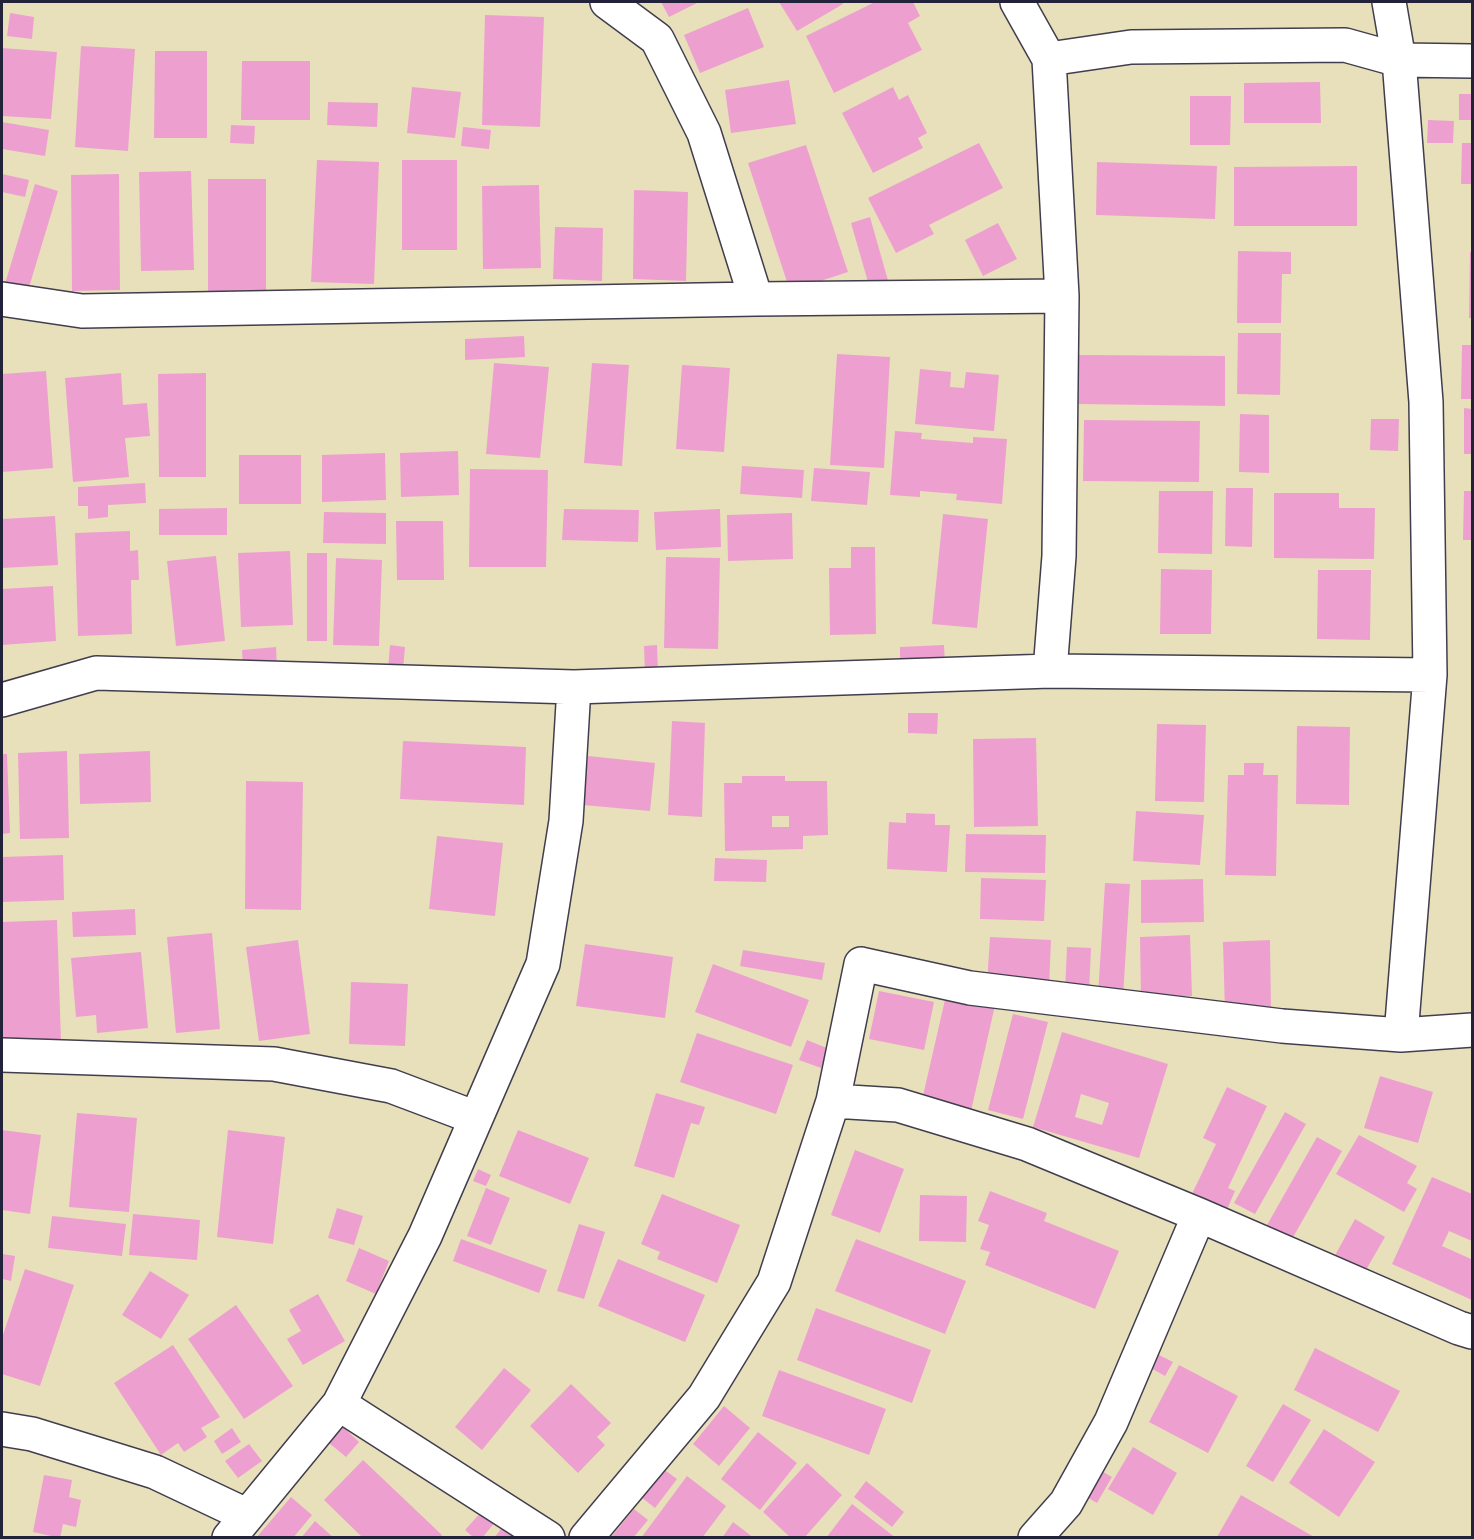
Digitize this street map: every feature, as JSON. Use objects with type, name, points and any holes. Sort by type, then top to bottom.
[{"type":"street","points":[[608,2],[657,39],[704,133],[756,299]]},
{"type":"street","points":[[1017,2],[1049,59],[1062,296],[1059,556],[1050,671]]},
{"type":"street","points":[[1389,2],[1399,60],[1426,402],[1430,675],[1401,1035]]},
{"type":"street","points":[[1049,59],[1131,47],[1345,45],[1399,60],[1473,61]]},
{"type":"street","points":[[2,299],[82,311],[1062,296]]},
{"type":"street","points":[[2,697],[96,673],[574,687],[1050,671],[1430,675]]},
{"type":"street","points":[[2,1429],[32,1434],[155,1472],[238,1526],[339,1404],[425,1236],[543,963],[566,821],[574,687]]},
{"type":"street","points":[[586,1538],[704,1397],[774,1282],[833,1101],[861,964],[970,988],[1282,1026],[1401,1035],[1473,1030]]},
{"type":"street","points":[[2,1055],[274,1064],[391,1086],[476,1118]]},
{"type":"street","points":[[833,1101],[898,1105],[1027,1144],[1473,1332]]},
{"type":"street","points":[[1035,1538],[1066,1503],[1111,1422],[1198,1215]]},
{"type":"street","points":[[339,1404],[548,1538]]},
{"type":"building","points":[[661,2],[699,2],[669,17]]},
{"type":"building","points":[[779,2],[842,2],[843,4],[797,31]]},
{"type":"building","points":[[875,2],[913,2],[920,16],[908,23],[922,50],[834,93],[806,36]]},
{"type":"building","points":[[748,8],[764,47],[700,73],[684,35]]},
{"type":"building","points":[[10,13],[34,17],[32,39],[7,36]]},
{"type":"building","points":[[485,15],[544,17],[540,127],[482,125]]},
{"type":"building","points":[[81,46],[135,49],[128,151],[75,147]]},
{"type":"building","points":[[2,48],[57,52],[51,119],[2,116]]},
{"type":"building","points":[[155,51],[207,51],[207,138],[154,138]]},
{"type":"building","points":[[242,61],[310,61],[310,120],[241,120]]},
{"type":"building","points":[[789,80],[796,124],[731,133],[725,90]]},
{"type":"building","points":[[1320,82],[1321,123],[1244,123],[1244,83]]},
{"type":"building","points":[[412,87],[461,92],[455,138],[407,133]]},
{"type":"building","points":[[893,87],[899,100],[908,95],[927,133],[918,138],[923,148],[873,173],[842,113]]},
{"type":"building","points":[[1459,94],[1472,94],[1472,120],[1459,120]]},
{"type":"building","points":[[1190,96],[1231,96],[1230,145],[1190,145]]},
{"type":"building","points":[[328,102],[378,103],[377,127],[327,125]]},
{"type":"building","points":[[1428,120],[1454,121],[1453,143],[1427,143]]},
{"type":"building","points":[[2,122],[49,130],[45,156],[2,149]]},
{"type":"building","points":[[231,125],[255,126],[254,144],[230,143]]},
{"type":"building","points":[[463,127],[491,130],[489,149],[461,146]]},
{"type":"building","points":[[979,143],[1003,188],[929,225],[934,234],[896,253],[868,198]]},
{"type":"building","points":[[1462,143],[1472,143],[1472,184],[1461,184]]},
{"type":"building","points":[[806,145],[848,272],[790,291],[748,163]]},
{"type":"building","points":[[317,160],[379,162],[374,284],[311,282]]},
{"type":"building","points":[[402,160],[457,160],[457,250],[402,250]]},
{"type":"building","points":[[1097,162],[1217,166],[1215,219],[1096,215]]},
{"type":"building","points":[[1357,166],[1357,226],[1234,226],[1234,167]]},
{"type":"building","points":[[191,171],[194,270],[141,271],[139,172]]},
{"type":"building","points":[[2,174],[29,180],[25,197],[2,192]]},
{"type":"building","points":[[119,174],[120,290],[72,291],[71,175]]},
{"type":"building","points":[[208,179],[266,179],[266,299],[208,300]]},
{"type":"building","points":[[35,184],[58,191],[27,294],[4,287]]},
{"type":"building","points":[[539,185],[541,268],[483,269],[482,186]]},
{"type":"building","points":[[634,190],[688,192],[686,281],[633,279]]},
{"type":"building","points":[[870,217],[889,284],[870,289],[851,223]]},
{"type":"building","points":[[998,223],[1017,259],[983,276],[965,240]]},
{"type":"building","points":[[555,227],[603,228],[602,281],[553,279]]},
{"type":"building","points":[[1238,251],[1291,252],[1291,274],[1282,274],[1281,323],[1237,323]]},
{"type":"building","points":[[1470,252],[1472,252],[1472,318],[1469,318]]},
{"type":"building","points":[[1238,333],[1281,333],[1280,395],[1237,394]]},
{"type":"building","points":[[524,336],[525,357],[465,360],[465,339]]},
{"type":"building","points":[[1462,345],[1472,345],[1472,399],[1461,399]]},
{"type":"building","points":[[837,354],[890,357],[884,468],[830,465]]},
{"type":"building","points":[[1079,355],[1225,356],[1225,406],[1078,404]]},
{"type":"building","points":[[494,363],[549,367],[540,458],[486,454]]},
{"type":"building","points":[[592,363],[629,365],[622,466],[584,463]]},
{"type":"building","points":[[682,365],[730,368],[724,452],[676,449]]},
{"type":"building","points":[[920,369],[951,372],[950,387],[964,388],[966,372],[999,375],[994,431],[915,424]]},
{"type":"building","points":[[46,371],[53,468],[2,472],[2,374]]},
{"type":"building","points":[[121,373],[123,405],[147,403],[150,436],[125,438],[129,477],[73,482],[65,378]]},
{"type":"building","points":[[206,373],[206,477],[159,477],[158,374]]},
{"type":"building","points":[[1464,408],[1472,409],[1472,454],[1464,454]]},
{"type":"building","points":[[1240,414],[1269,415],[1269,473],[1239,472]]},
{"type":"building","points":[[1371,419],[1399,419],[1398,451],[1370,450]]},
{"type":"building","points":[[1084,420],[1200,421],[1199,482],[1083,481]]},
{"type":"building","points":[[895,431],[922,433],[921,439],[973,443],[973,437],[1007,439],[1002,504],[956,500],[957,494],[920,491],[920,497],[890,495]]},
{"type":"building","points":[[458,451],[459,495],[401,497],[400,453]]},
{"type":"building","points":[[385,453],[386,500],[322,502],[322,455]]},
{"type":"building","points":[[239,455],[301,455],[301,504],[239,504]]},
{"type":"building","points":[[742,466],[804,470],[802,498],[740,494]]},
{"type":"building","points":[[814,468],[870,472],[867,505],[811,501]]},
{"type":"building","points":[[470,469],[548,470],[546,567],[469,567]]},
{"type":"building","points":[[145,483],[146,503],[108,505],[108,517],[88,519],[88,506],[78,506],[78,487]]},
{"type":"building","points":[[1226,488],[1253,488],[1252,547],[1225,546]]},
{"type":"building","points":[[1159,491],[1213,491],[1212,554],[1158,553]]},
{"type":"building","points":[[1464,491],[1472,491],[1472,540],[1463,540]]},
{"type":"building","points":[[1274,493],[1339,493],[1339,508],[1375,508],[1374,559],[1274,558]]},
{"type":"building","points":[[227,508],[227,535],[159,535],[159,509]]},
{"type":"building","points":[[564,509],[639,510],[638,542],[562,540]]},
{"type":"building","points":[[720,509],[721,547],[656,550],[654,512]]},
{"type":"building","points":[[324,512],[386,513],[386,544],[323,543]]},
{"type":"building","points":[[792,513],[793,559],[728,561],[727,515]]},
{"type":"building","points":[[943,514],[988,519],[977,628],[932,624]]},
{"type":"building","points":[[55,516],[58,565],[2,568],[2,519]]},
{"type":"building","points":[[396,521],[443,521],[444,580],[397,580]]},
{"type":"building","points":[[130,531],[130,551],[138,550],[139,580],[131,580],[132,634],[78,636],[75,533]]},
{"type":"building","points":[[851,547],[875,547],[876,634],[830,635],[829,568],[851,568]]},
{"type":"building","points":[[290,551],[293,625],[241,627],[238,553]]},
{"type":"building","points":[[307,553],[327,553],[327,641],[307,641]]},
{"type":"building","points":[[216,556],[225,641],[176,646],[167,561]]},
{"type":"building","points":[[666,557],[720,558],[718,649],[664,648]]},
{"type":"building","points":[[336,558],[382,560],[379,646],[333,645]]},
{"type":"building","points":[[1161,569],[1212,570],[1211,634],[1160,634]]},
{"type":"building","points":[[1318,570],[1371,570],[1370,640],[1317,639]]},
{"type":"building","points":[[53,586],[56,641],[2,645],[2,589]]},
{"type":"building","points":[[390,645],[405,647],[403,670],[388,669]]},
{"type":"building","points":[[657,645],[658,673],[645,674],[644,646]]},
{"type":"building","points":[[944,645],[945,666],[900,668],[900,647]]},
{"type":"building","points":[[276,647],[277,667],[243,669],[242,650]]},
{"type":"building","points":[[908,713],[938,713],[937,734],[908,733]]},
{"type":"building","points":[[672,721],[705,723],[702,817],[668,815]]},
{"type":"building","points":[[1157,724],[1206,725],[1204,802],[1155,801]]},
{"type":"building","points":[[1297,726],[1350,727],[1349,805],[1296,804]]},
{"type":"building","points":[[1036,738],[1038,826],[974,827],[973,739]]},
{"type":"building","points":[[403,741],[526,747],[524,805],[400,799]]},
{"type":"building","points":[[67,751],[69,838],[20,839],[18,753]]},
{"type":"building","points":[[150,751],[151,802],[80,804],[79,754]]},
{"type":"building","points":[[2,754],[7,754],[10,833],[2,834]]},
{"type":"building","points":[[588,756],[655,763],[650,811],[583,805]]},
{"type":"building","points":[[1244,763],[1264,763],[1263,775],[1278,775],[1276,876],[1225,875],[1228,775],[1244,775]]},
{"type":"building","points":[[742,776],[785,776],[785,781],[827,781],[828,835],[803,836],[803,849],[725,851],[724,783],[742,783]],"holes":[[[772,816],[789,816],[789,827],[772,827]]]},
{"type":"building","points":[[246,781],[303,782],[301,910],[245,909]]},
{"type":"building","points":[[1136,811],[1204,815],[1200,865],[1133,861]]},
{"type":"building","points":[[906,813],[935,814],[935,825],[950,825],[947,872],[887,869],[889,822],[906,823]]},
{"type":"building","points":[[966,834],[1046,835],[1045,873],[965,872]]},
{"type":"building","points":[[437,836],[503,843],[495,916],[429,909]]},
{"type":"building","points":[[63,855],[64,900],[2,902],[2,857]]},
{"type":"building","points":[[715,858],[767,860],[766,882],[714,881]]},
{"type":"building","points":[[981,878],[1046,880],[1044,921],[980,919]]},
{"type":"building","points":[[1203,879],[1204,922],[1141,923],[1141,880]]},
{"type":"building","points":[[1105,883],[1130,884],[1123,997],[1098,995]]},
{"type":"building","points":[[135,909],[136,935],[73,937],[72,912]]},
{"type":"building","points":[[57,920],[61,1041],[2,1042],[2,922]]},
{"type":"building","points":[[212,933],[220,1029],[176,1033],[167,937]]},
{"type":"building","points":[[1190,935],[1192,996],[1141,998],[1140,937]]},
{"type":"building","points":[[990,937],[1051,940],[1049,987],[987,984]]},
{"type":"building","points":[[298,940],[310,1034],[259,1041],[246,947]]},
{"type":"building","points":[[1270,940],[1271,1011],[1225,1013],[1223,942]]},
{"type":"building","points":[[585,944],[673,957],[665,1018],[576,1006]]},
{"type":"building","points":[[1067,947],[1091,948],[1089,994],[1065,993]]},
{"type":"building","points":[[743,950],[825,963],[822,980],[740,966]]},
{"type":"building","points":[[141,952],[148,1028],[97,1033],[96,1015],[76,1017],[71,958]]},
{"type":"building","points":[[713,964],[809,1000],[791,1047],[695,1012]]},
{"type":"building","points":[[351,982],[408,984],[405,1046],[349,1044]]},
{"type":"building","points":[[879,991],[934,1002],[924,1050],[869,1039]]},
{"type":"building","points":[[947,991],[996,1001],[971,1111],[922,1100]]},
{"type":"building","points":[[1013,1014],[1048,1022],[1023,1119],[988,1110]]},
{"type":"building","points":[[1062,1032],[1168,1064],[1139,1158],[1033,1127]],"holes":[[[1081,1094],[1109,1103],[1102,1125],[1075,1117]]]},
{"type":"building","points":[[697,1033],[793,1065],[776,1114],[680,1082]]},
{"type":"building","points":[[807,1040],[829,1049],[821,1068],[799,1060]]},
{"type":"building","points":[[1380,1076],[1433,1092],[1418,1143],[1364,1128]]},
{"type":"building","points":[[1227,1087],[1267,1106],[1228,1188],[1235,1191],[1225,1214],[1190,1198],[1216,1144],[1203,1138]]},
{"type":"building","points":[[656,1093],[705,1107],[699,1125],[691,1123],[674,1178],[634,1166]]},
{"type":"building","points":[[1285,1112],[1306,1124],[1255,1214],[1234,1203]]},
{"type":"building","points":[[77,1113],[137,1118],[129,1212],[69,1207]]},
{"type":"building","points":[[2,1130],[41,1135],[30,1214],[2,1210]]},
{"type":"building","points":[[228,1130],[285,1137],[273,1244],[217,1237]]},
{"type":"building","points":[[518,1130],[589,1158],[570,1204],[499,1176]]},
{"type":"building","points":[[1359,1135],[1417,1166],[1407,1183],[1417,1189],[1404,1212],[1336,1174]]},
{"type":"building","points":[[1317,1137],[1342,1151],[1292,1239],[1267,1225]]},
{"type":"building","points":[[855,1150],[904,1169],[880,1233],[831,1215]]},
{"type":"building","points":[[478,1169],[491,1175],[486,1186],[473,1181]]},
{"type":"building","points":[[1432,1177],[1472,1194],[1472,1241],[1449,1231],[1442,1246],[1471,1259],[1472,1255],[1472,1300],[1392,1264]]},
{"type":"building","points":[[486,1188],[510,1198],[491,1245],[467,1236]]},
{"type":"building","points":[[990,1191],[1047,1213],[1044,1221],[1119,1251],[1095,1309],[985,1265],[990,1252],[980,1249],[989,1225],[978,1221]]},
{"type":"building","points":[[662,1194],[740,1225],[717,1283],[657,1259],[660,1252],[641,1244]]},
{"type":"building","points":[[920,1195],[967,1196],[966,1242],[919,1241]]},
{"type":"building","points":[[337,1208],[363,1216],[354,1245],[328,1238]]},
{"type":"building","points":[[133,1214],[200,1220],[197,1260],[129,1255]]},
{"type":"building","points":[[52,1216],[126,1224],[122,1256],[48,1248]]},
{"type":"building","points":[[1355,1219],[1385,1237],[1363,1275],[1333,1259]]},
{"type":"building","points":[[579,1224],[605,1232],[584,1299],[557,1291]]},
{"type":"building","points":[[461,1239],[547,1270],[539,1293],[453,1261]]},
{"type":"building","points":[[856,1239],[966,1281],[945,1334],[835,1291]]},
{"type":"building","points":[[359,1248],[389,1261],[376,1294],[346,1281]]},
{"type":"building","points":[[2,1254],[15,1256],[11,1281],[2,1279]]},
{"type":"building","points":[[618,1259],[705,1295],[685,1342],[598,1306]]},
{"type":"building","points":[[25,1269],[74,1285],[40,1386],[2,1374],[2,1338]]},
{"type":"building","points":[[150,1271],[189,1295],[161,1339],[122,1315]]},
{"type":"building","points":[[318,1294],[345,1341],[303,1365],[287,1339],[301,1331],[289,1310]]},
{"type":"building","points":[[236,1305],[293,1386],[244,1419],[188,1339]]},
{"type":"building","points":[[816,1308],[931,1350],[912,1403],[797,1360]]},
{"type":"building","points":[[173,1345],[220,1417],[201,1428],[207,1437],[184,1452],[178,1443],[161,1455],[114,1383]]},
{"type":"building","points":[[1315,1348],[1400,1391],[1378,1432],[1294,1390]]},
{"type":"building","points":[[1157,1354],[1173,1362],[1165,1376],[1149,1367]]},
{"type":"building","points":[[1179,1365],[1238,1396],[1208,1453],[1149,1422]]},
{"type":"building","points":[[504,1368],[531,1390],[482,1450],[455,1427]]},
{"type":"building","points":[[779,1370],[886,1409],[869,1455],[762,1416]]},
{"type":"building","points":[[571,1384],[611,1423],[597,1437],[605,1445],[578,1473],[530,1426]]},
{"type":"building","points":[[1283,1404],[1311,1420],[1273,1482],[1246,1466]]},
{"type":"building","points":[[724,1406],[750,1428],[719,1466],[693,1444]]},
{"type":"building","points":[[343,1427],[359,1442],[346,1457],[329,1443]]},
{"type":"building","points":[[232,1428],[241,1442],[222,1454],[214,1441]]},
{"type":"building","points":[[1324,1429],[1375,1462],[1339,1517],[1289,1483]]},
{"type":"building","points":[[758,1432],[797,1463],[760,1510],[721,1479]]},
{"type":"building","points":[[249,1444],[262,1461],[238,1478],[225,1461]]},
{"type":"building","points":[[1133,1447],[1177,1473],[1153,1515],[1108,1489]]},
{"type":"building","points":[[363,1460],[442,1535],[440,1538],[363,1538],[324,1500]]},
{"type":"building","points":[[807,1463],[842,1495],[804,1538],[791,1538],[763,1512]]},
{"type":"building","points":[[1093,1466],[1112,1477],[1097,1503],[1078,1492]]},
{"type":"building","points":[[662,1468],[677,1479],[655,1508],[641,1497]]},
{"type":"building","points":[[44,1475],[72,1480],[69,1497],[81,1500],[76,1527],[63,1524],[60,1538],[33,1532]]},
{"type":"building","points":[[687,1476],[726,1506],[702,1538],[641,1538]]},
{"type":"building","points":[[866,1481],[904,1512],[892,1527],[854,1497]]},
{"type":"building","points":[[1241,1495],[1316,1538],[1217,1537]]},
{"type":"building","points":[[291,1497],[312,1515],[293,1538],[256,1538]]},
{"type":"building","points":[[852,1504],[896,1538],[826,1538]]},
{"type":"building","points":[[634,1509],[648,1520],[633,1538],[613,1538],[612,1536]]},
{"type":"building","points":[[483,1510],[496,1521],[482,1538],[474,1538],[465,1530]]},
{"type":"building","points":[[315,1521],[334,1538],[301,1538]]},
{"type":"building","points":[[733,1522],[754,1538],[722,1538]]},
{"type":"building","points":[[504,1525],[520,1538],[494,1538]]}]
